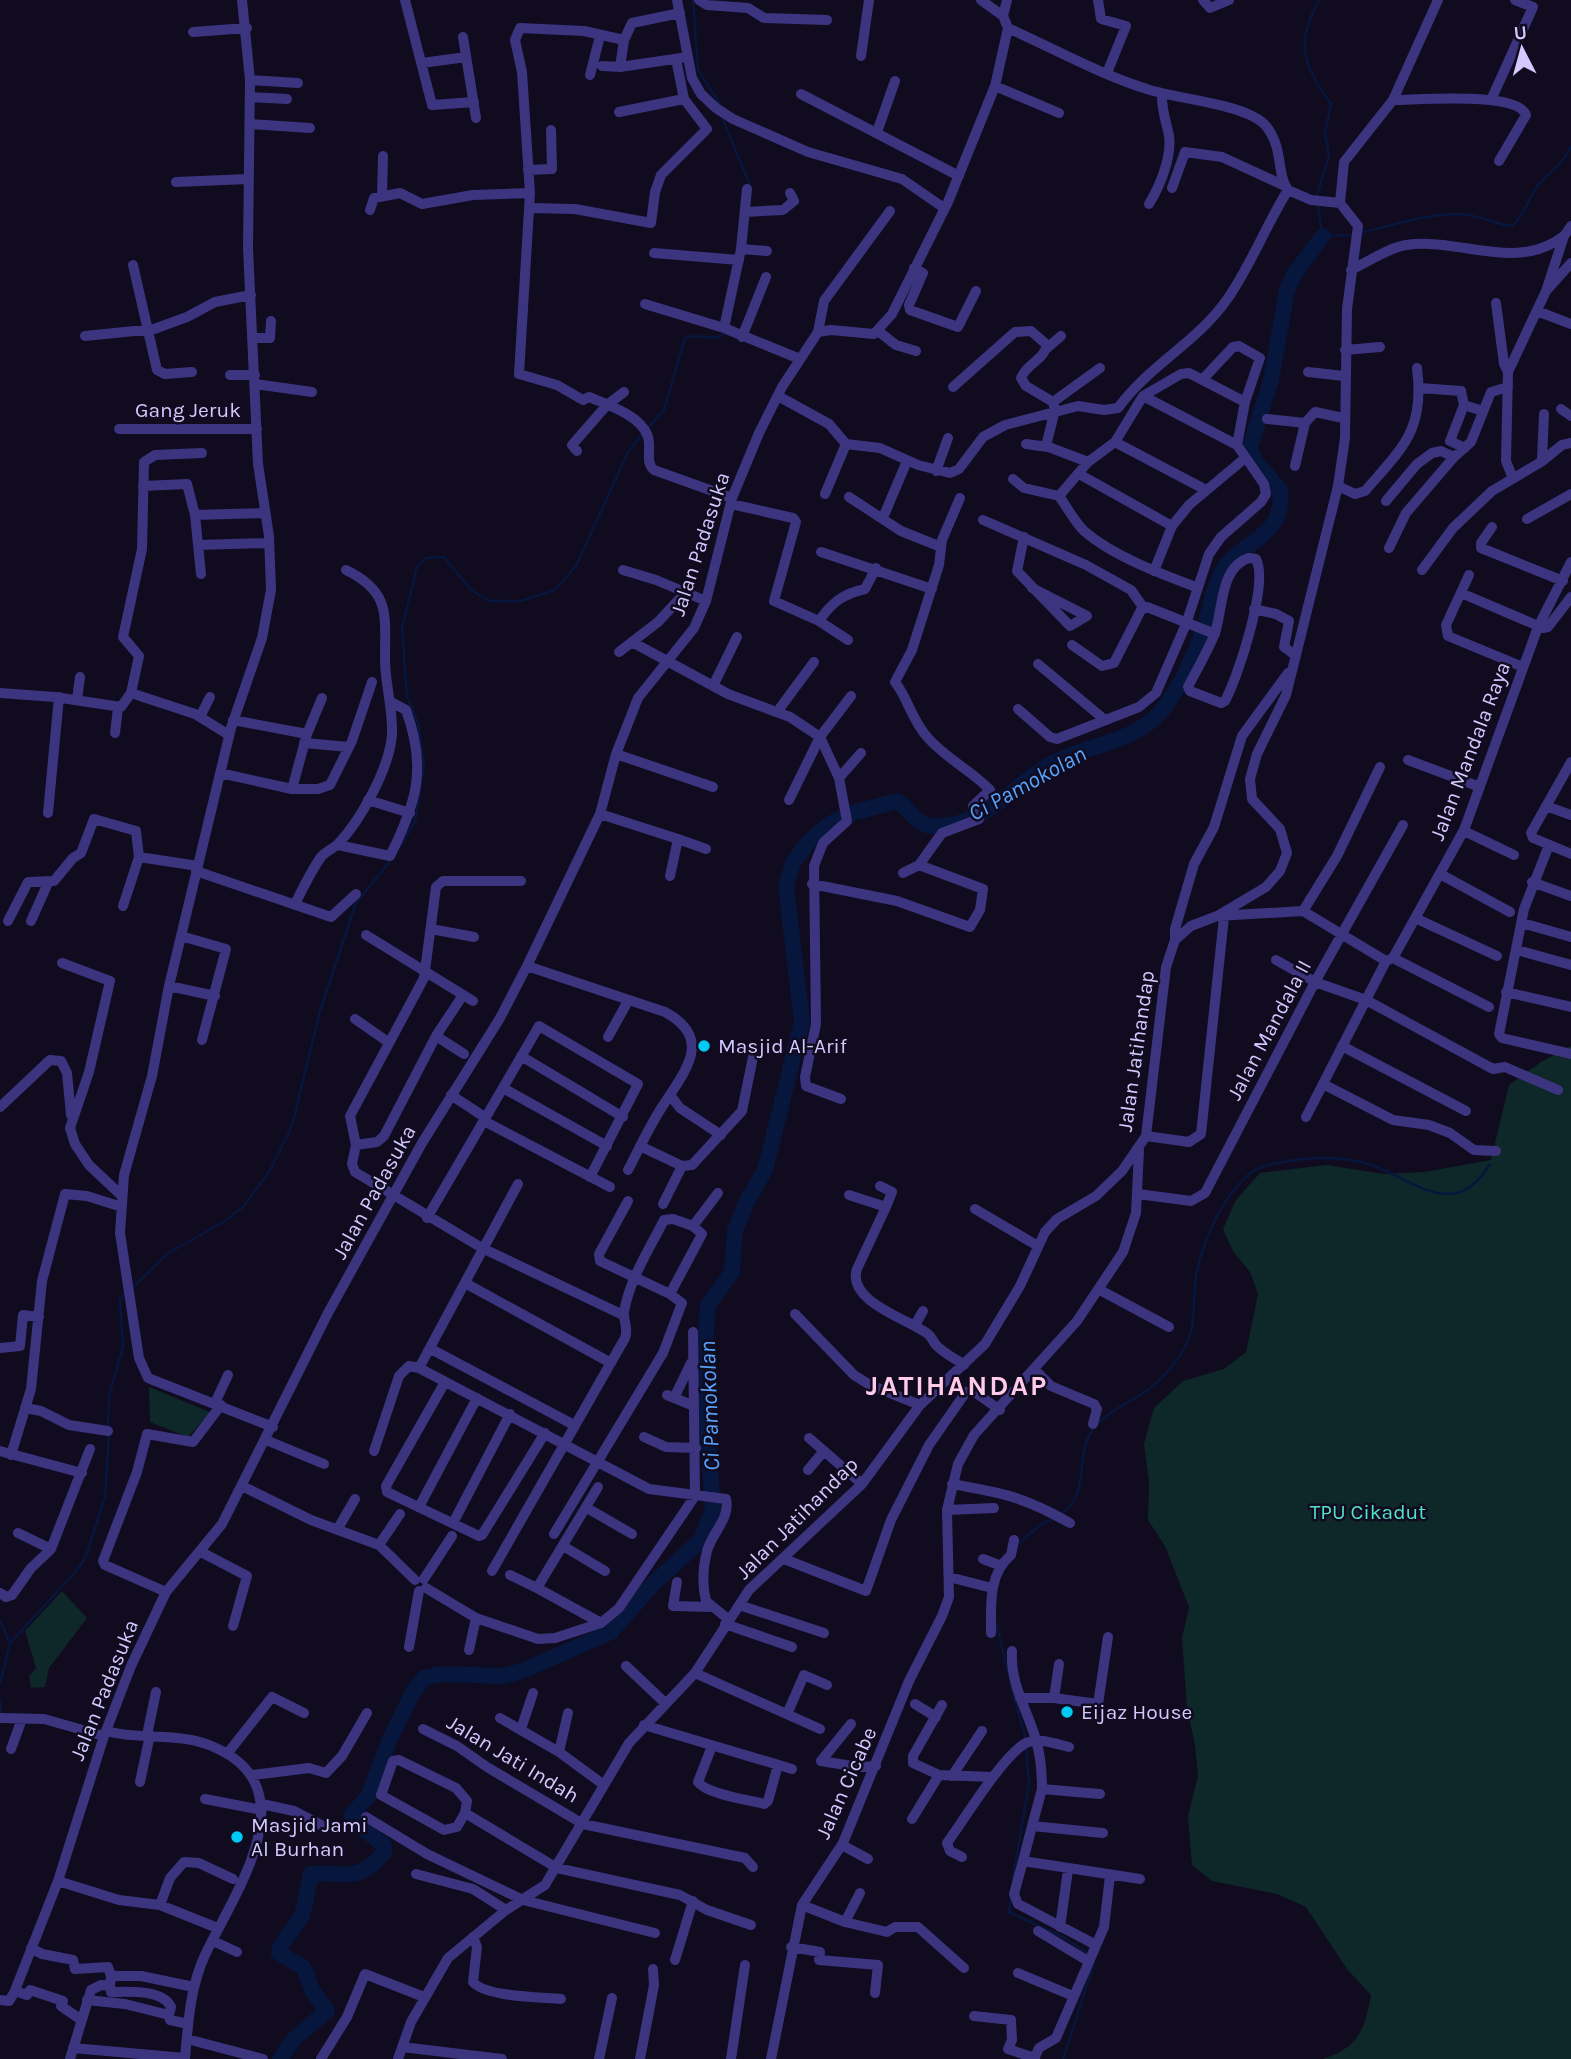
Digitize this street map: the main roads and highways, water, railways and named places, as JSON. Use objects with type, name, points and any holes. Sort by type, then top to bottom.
[{"type":"waterway","points":[[693,0],[698,70],[721,105]]},
{"type":"waterway","points":[[1317,196],[1329,155],[1325,133],[1331,104],[1309,66],[1305,42],[1311,16],[1319,0]]},
{"type":"waterway","points":[[721,115],[750,185]]},
{"type":"waterway","name":"Ci Pamokolan","points":[[1359,233],[1414,220],[1457,214],[1512,226],[1521,216],[1535,189],[1561,162],[1571,146]]},
{"type":"waterway","name":"Ci Pamokolan","points":[[1317,203],[1323,236],[1353,235]]},
{"type":"waterway","name":"Ci Pamokolan","points":[[280,2059],[295,2038],[327,2011],[312,1990],[304,1968],[279,1953],[280,1947],[302,1916],[311,1874],[357,1873],[374,1863],[384,1852],[384,1845],[353,1821],[352,1814],[368,1797],[390,1739],[413,1692],[424,1678],[441,1674],[503,1676],[522,1671],[611,1632],[654,1583],[701,1540],[713,1509],[703,1371],[708,1305],[732,1272],[735,1231],[747,1201],[765,1170],[802,1022],[786,886],[793,863],[808,842],[828,825],[852,813],[898,801],[926,825],[948,825],[965,821],[995,805],[1051,764],[1126,736],[1153,720],[1164,708],[1193,656],[1221,573],[1234,557],[1271,528],[1277,518],[1280,490],[1254,460],[1250,447],[1271,380],[1287,290],[1295,273],[1323,236]]},
{"type":"waterway","points":[[647,429],[664,410],[685,338],[716,337],[725,333]]},
{"type":"waterway","points":[[400,846],[415,822],[424,765],[418,723],[407,697],[402,628],[417,567],[426,558],[444,557],[470,589],[489,601],[521,601],[555,590],[576,566],[628,452],[643,433]]},
{"type":"waterway","points":[[132,1288],[167,1254],[225,1221],[243,1207],[269,1172],[292,1126],[320,1011],[356,903],[391,860]]},
{"type":"waterway","points":[[1061,1514],[1075,1498],[1080,1482],[1083,1453],[1097,1424],[1157,1382],[1184,1349],[1191,1332],[1196,1277],[1208,1236],[1229,1196],[1248,1175],[1262,1167],[1288,1161],[1343,1159],[1379,1168],[1429,1191],[1445,1194],[1461,1192],[1476,1182],[1490,1164]]},
{"type":"waterway","points":[[108,1427],[109,1396],[123,1346],[120,1299],[124,1295]]},
{"type":"waterway","points":[[10,1643],[77,1570],[86,1556],[105,1497],[109,1434]]},
{"type":"waterway","points":[[1018,1544],[1040,1525],[1055,1518]]},
{"type":"waterway","points":[[0,1621],[10,1643],[0,1684]]},
{"type":"waterway","points":[[996,1622],[1008,1673]]},
{"type":"waterway","points":[[1011,1686],[1026,1740]]},
{"type":"waterway","points":[[0,1700],[1,1714]]},
{"type":"waterway","points":[[1013,1878],[1029,1784],[1026,1746]]},
{"type":"waterway","points":[[1011,1898],[1009,1912],[1065,1938],[1090,1955]]},
{"type":"waterway","points":[[1063,2059],[1094,1963]]},
{"type":"place","name":"Masjid Al-Arif","points":[[704,1046]]},
{"type":"place","name":"Eijaz House","points":[[1067,1712]]},
{"type":"place","name":"Masjid Jami Al Burhan","points":[[237,1837]]},
{"type":"district","name":"JATIHANDAP","points":[[957,1385]]},
{"type":"park label","name":"TPU Cikadut","points":[[1368,1512]]}]
